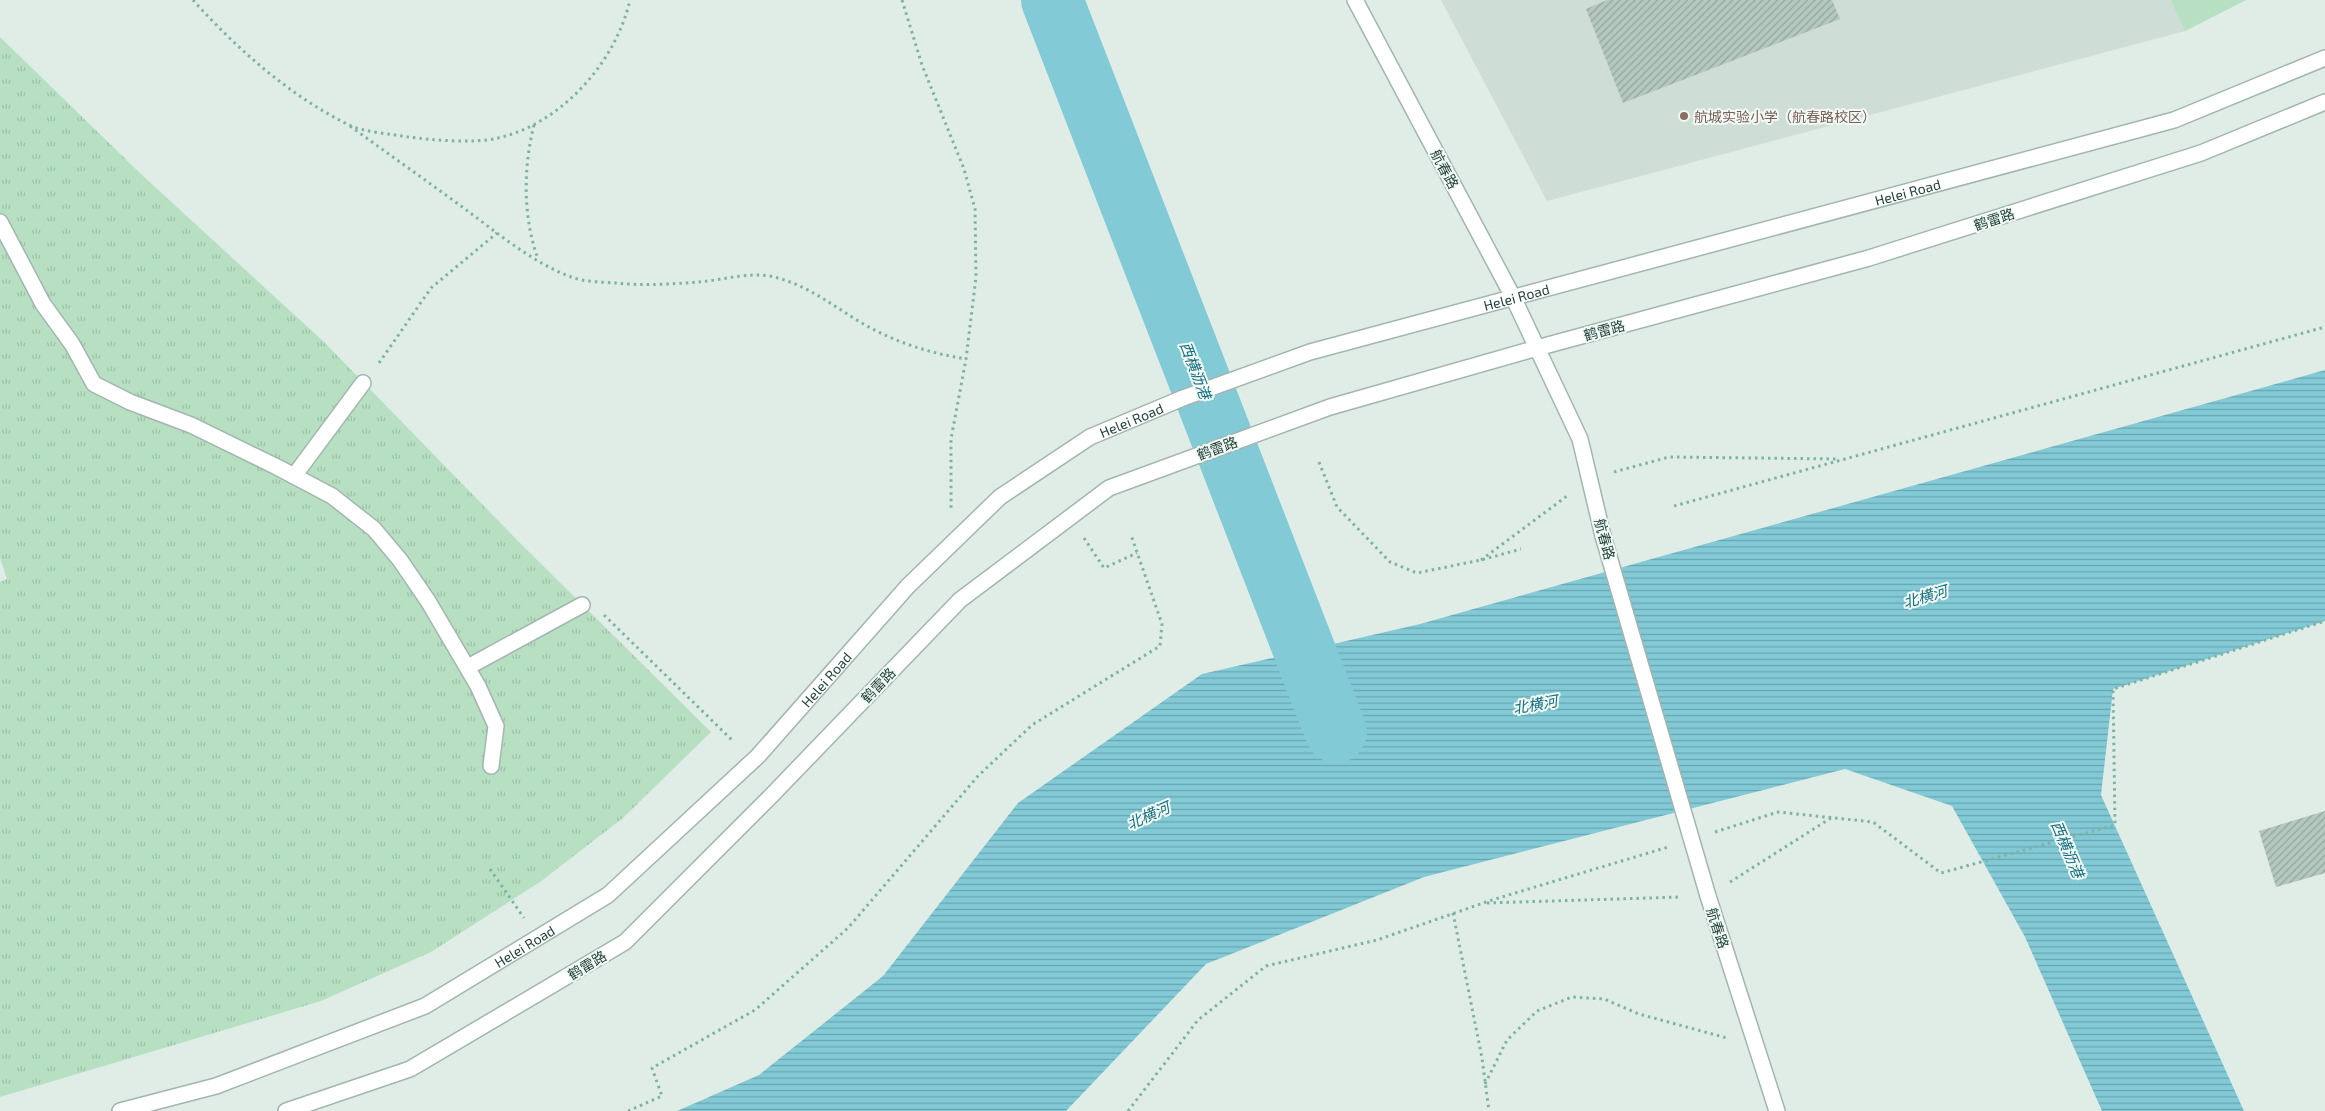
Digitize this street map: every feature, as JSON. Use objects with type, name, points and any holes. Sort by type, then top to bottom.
[{"type":"street","name":"航春路","points":[[1355,0],[1513,296],[1580,439],[1603,536],[1708,896],[1777,1111]]},
{"type":"street","name":"Helei Road","points":[[120,1111],[216,1086],[425,1006],[608,895],[753,760],[908,586],[1000,497],[1090,437],[1183,398],[1310,352],[2174,120],[2325,58]]},
{"type":"street","name":"鹤雷路","points":[[286,1111],[410,1069],[624,942],[771,796],[960,600],[1109,488],[1330,407],[1537,348],[1869,258],[2201,153],[2325,102]]},
{"type":"street","points":[[0,222],[43,304],[72,344],[94,384],[130,402],[191,425],[294,476],[332,496],[374,529],[411,576],[468,667],[496,726],[491,766]]},
{"type":"street","points":[[294,476],[363,383]]},
{"type":"street","points":[[468,667],[582,605]]},
{"type":"path","points":[[193,0],[219,29],[302,98],[350,126],[497,233],[538,260],[572,277],[618,284],[675,283],[741,276],[772,276],[796,284],[828,300],[860,322],[892,339],[933,354],[966,359]]},
{"type":"path","points":[[350,126],[438,141],[498,138],[542,122],[581,90],[612,45],[630,0]]},
{"type":"path","points":[[902,0],[922,65],[964,169],[975,209],[976,277],[966,359],[952,440],[951,544]]},
{"type":"path","points":[[534,125],[527,173],[527,204],[529,235],[538,260]]},
{"type":"path","points":[[363,383],[431,288],[497,233]]},
{"type":"path","points":[[1674,506],[2325,327]]},
{"type":"path","points":[[1481,560],[1589,478],[1669,457],[1843,460]]},
{"type":"path","points":[[1320,462],[1337,507],[1390,562],[1417,573],[1481,560],[1521,549]]},
{"type":"path","points":[[1070,517],[1104,568],[1137,553]]},
{"type":"path","points":[[628,1111],[662,1096],[652,1068],[755,1010],[848,928],[978,776],[1032,725],[1160,646],[1162,624],[1131,535]]},
{"type":"path","points":[[582,605],[595,607],[753,760]]},
{"type":"path","points":[[1712,833],[1778,812],[1873,822],[1941,873],[2115,825],[2113,689],[2325,622]]},
{"type":"path","points":[[1484,903],[1708,896],[1832,818]]},
{"type":"path","points":[[1128,1111],[1198,1020],[1266,966],[1377,940],[1484,903],[1674,845]]},
{"type":"path","points":[[490,869],[538,938]]},
{"type":"path","points":[[1453,914],[1461,943],[1489,1111]]},
{"type":"path","points":[[1485,1084],[1507,1040],[1537,1011],[1572,997],[1604,998],[1639,1014],[1756,1046]]},
{"type":"shaded area","name":"航城实验小学（航春路校区）","points":[[1441,0],[2246,0],[2185,31],[1547,201]]},
{"type":"green space","points":[[2171,0],[2246,0],[2185,31]]},
{"type":"green space","points":[[0,37],[142,175],[323,341],[519,542],[711,732],[623,818],[540,882],[431,952],[321,1001],[0,1097],[0,582],[7,579],[0,558]]},
{"type":"water","name":"北横河","points":[[2325,370],[2325,621],[2113,689],[2101,795],[2244,1111],[2102,1111],[2025,937],[1952,806],[1845,769],[1424,877],[1206,964],[1066,1111],[677,1111],[759,1075],[883,976],[1018,803],[1202,674],[1420,624]]},
{"type":"building","points":[[1607,0],[1832,0],[1840,19],[1623,103],[1586,9]]},
{"type":"building","points":[[2325,811],[2325,873],[2276,887],[2259,831]]},
{"type":"waterway","name":"西横沥港","points":[[1052,0],[1336,732]]},
{"type":"place","name":"航城实验小学（航春路校区）","points":[[1684,116]]}]
